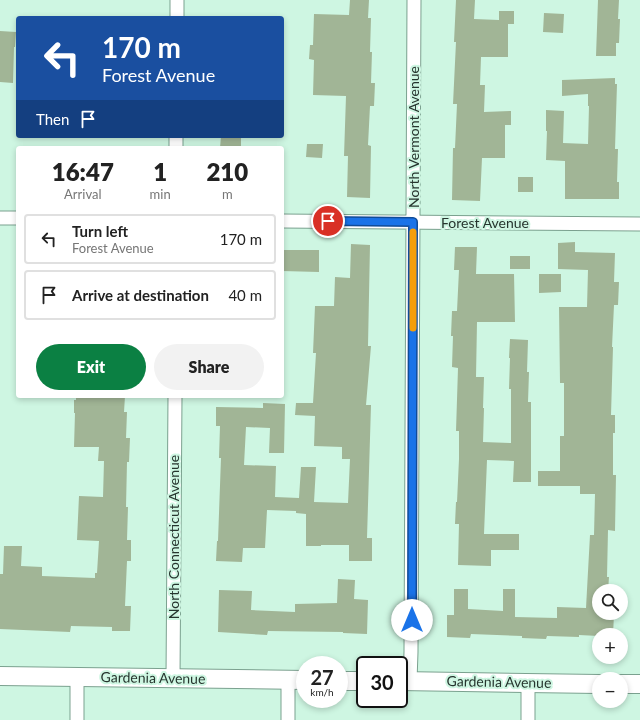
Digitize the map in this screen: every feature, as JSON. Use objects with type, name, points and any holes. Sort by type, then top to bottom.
[{"type":"street","points":[[176,16],[177,0]]},
{"type":"street","name":"North Vermont Avenue","points":[[408,669],[412,652],[414,0]]},
{"type":"street","points":[[0,218],[16,218]]},
{"type":"street","name":"Forest Avenue","points":[[284,221],[640,224]]},
{"type":"street","name":"North Connecticut Avenue","points":[[173,679],[175,398]]},
{"type":"street","name":"Gardenia Avenue","points":[[0,676],[296,680]]},
{"type":"street","points":[[77,677],[77,720]]},
{"type":"street","points":[[288,720],[296,680]]},
{"type":"street","name":"Gardenia Avenue","points":[[408,681],[592,684]]},
{"type":"street","points":[[528,683],[528,720]]},
{"type":"street","points":[[628,684],[640,684]]},
{"type":"building","points":[[350,0],[369,0],[368,18],[371,18],[371,83],[375,83],[374,106],[370,106],[368,145],[371,146],[370,198],[347,197],[348,156],[344,156],[346,96],[313,95],[314,60],[309,59],[310,45],[313,45],[314,14],[349,15]]},
{"type":"building","points":[[456,0],[475,0],[474,19],[499,20],[499,11],[514,11],[514,24],[508,24],[508,57],[481,57],[480,85],[485,85],[484,112],[511,111],[511,125],[505,125],[505,158],[482,158],[480,201],[452,200],[453,148],[455,148],[457,104],[453,104],[456,42],[454,42]]},
{"type":"building","points":[[598,0],[619,0],[619,43],[616,43],[616,56],[596,56]]},
{"type":"building","points":[[544,13],[564,14],[563,33],[543,32]]},
{"type":"building","points":[[0,31],[16,32],[13,83],[0,82]]},
{"type":"building","points":[[615,78],[615,84],[617,84],[615,149],[618,149],[617,182],[619,182],[619,199],[565,199],[565,161],[546,160],[546,110],[564,111],[563,143],[588,144],[588,94],[562,96],[562,80]]},
{"type":"building","points":[[221,138],[241,138],[241,146],[220,146]]},
{"type":"building","points":[[307,144],[323,144],[322,158],[306,157]]},
{"type":"building","points":[[518,177],[533,177],[533,192],[518,192]]},
{"type":"building","points":[[575,242],[575,252],[615,253],[614,282],[619,282],[618,305],[614,305],[611,415],[615,415],[615,433],[613,433],[613,475],[616,475],[615,531],[608,530],[607,577],[609,577],[608,584],[592,584],[592,620],[614,620],[613,628],[592,628],[592,636],[579,635],[579,637],[547,636],[546,639],[522,638],[522,636],[471,634],[470,638],[447,637],[447,615],[454,615],[454,589],[468,589],[468,609],[503,611],[503,589],[515,589],[515,617],[557,618],[557,607],[586,608],[590,535],[594,535],[595,494],[580,494],[580,486],[538,486],[538,471],[560,471],[560,436],[564,436],[564,383],[560,383],[559,307],[587,307],[588,270],[558,269],[558,243]]},
{"type":"building","points":[[351,244],[370,245],[368,346],[371,346],[366,405],[371,405],[367,538],[372,538],[372,561],[349,561],[349,545],[306,546],[306,514],[296,513],[296,511],[267,510],[265,548],[243,548],[242,562],[216,561],[221,458],[219,458],[220,426],[216,426],[216,407],[263,408],[263,403],[285,404],[284,453],[269,453],[270,428],[246,427],[244,465],[276,466],[275,497],[299,498],[301,467],[316,467],[314,502],[348,503],[350,459],[342,459],[342,447],[314,446],[315,416],[295,415],[296,403],[313,403],[316,353],[313,353],[315,306],[334,306],[335,277],[350,278]]},
{"type":"building","points":[[455,247],[477,247],[476,274],[514,274],[515,322],[477,322],[476,377],[484,377],[483,442],[511,443],[511,389],[509,389],[510,339],[528,340],[528,402],[531,402],[531,482],[513,482],[514,461],[487,460],[484,534],[519,534],[519,550],[491,550],[491,566],[458,565],[459,524],[455,524],[459,459],[459,431],[456,431],[458,368],[452,367],[453,336],[451,336],[452,311],[457,311],[459,270],[454,270]]},
{"type":"building","points":[[284,250],[319,250],[319,272],[284,271]]},
{"type":"building","points":[[510,256],[530,256],[530,269],[510,269]]},
{"type":"building","points":[[539,274],[561,274],[561,292],[539,293]]},
{"type":"building","points":[[76,398],[125,398],[124,412],[127,412],[126,438],[130,438],[129,462],[127,462],[127,540],[131,540],[131,561],[127,561],[125,606],[131,606],[130,631],[112,631],[112,627],[71,626],[70,632],[0,629],[0,574],[3,574],[4,546],[22,546],[21,566],[42,567],[42,576],[95,578],[95,573],[97,573],[99,541],[77,540],[79,496],[103,497],[104,461],[98,461],[99,447],[74,447],[74,400],[76,400]]},
{"type":"building","points":[[338,579],[355,580],[354,599],[368,600],[367,634],[343,632],[268,631],[267,635],[218,632],[219,590],[252,591],[251,610],[295,612],[295,604],[337,603]]},
{"type":"slow traffic","points":[[413,232],[413,328]]},
{"type":"route","points":[[328,221],[413,222],[412,620]]}]
